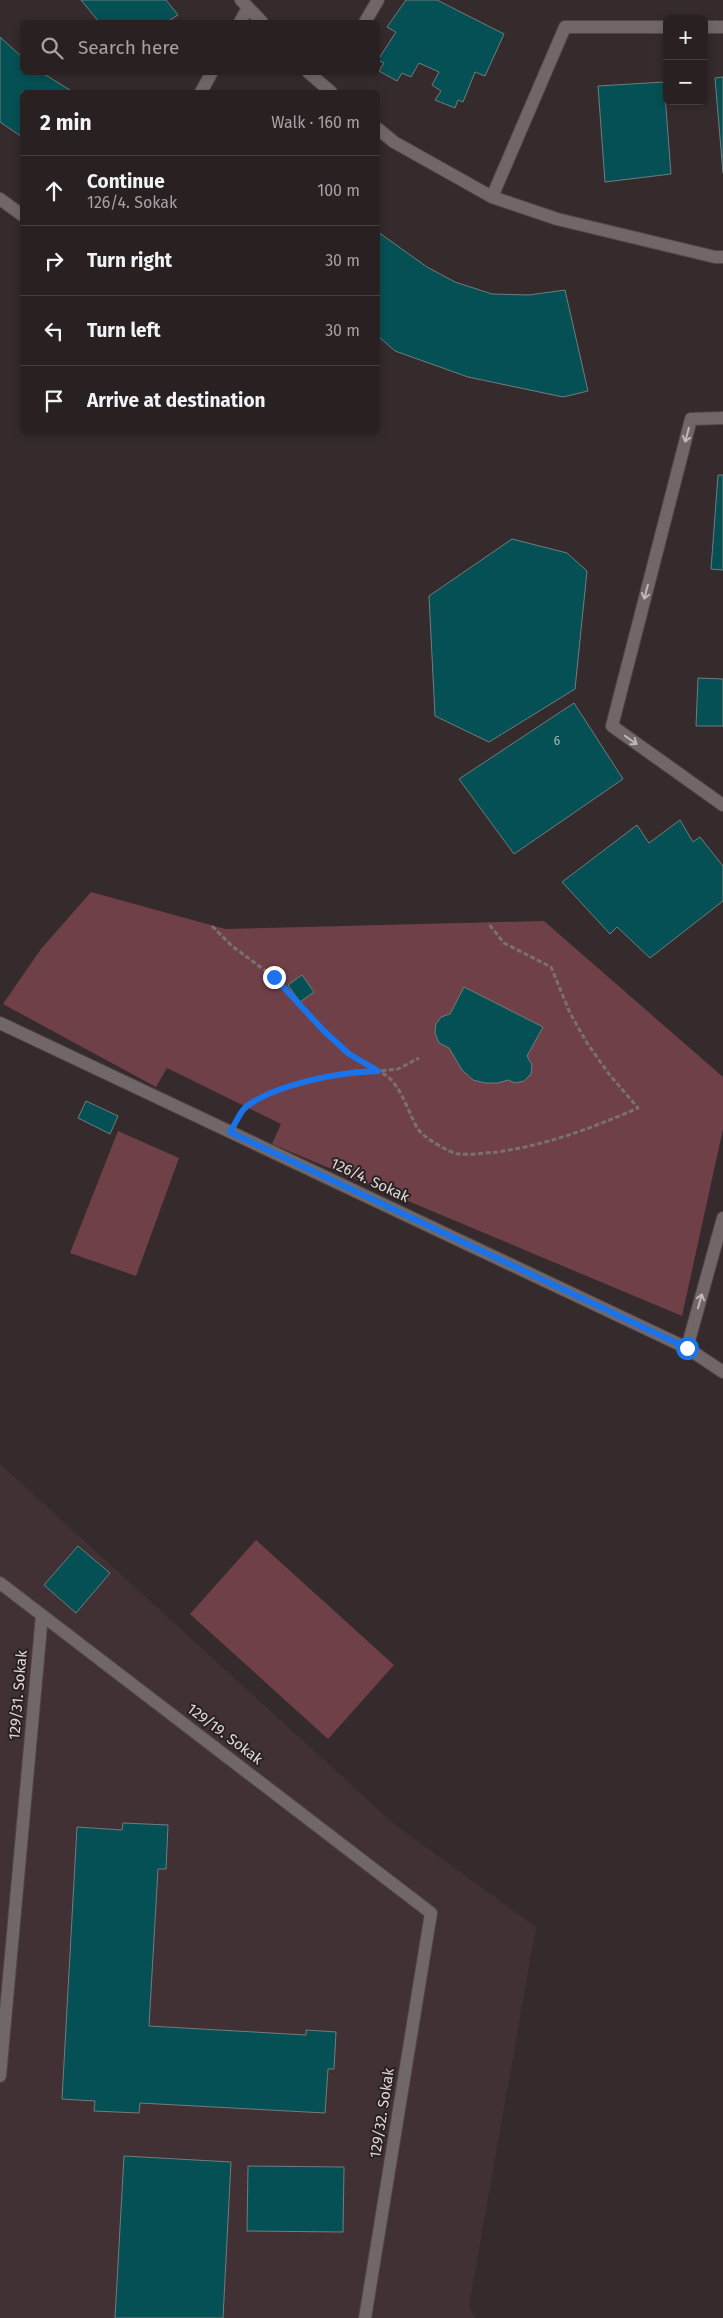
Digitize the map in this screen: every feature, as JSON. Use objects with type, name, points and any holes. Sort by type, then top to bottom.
[{"type":"street","points":[[366,20],[378,0]]},
{"type":"street","points":[[241,20],[245,4]]},
{"type":"street","points":[[245,4],[260,20]]},
{"type":"street","points":[[492,197],[565,27],[663,27]]},
{"type":"street","points":[[708,27],[723,27]]},
{"type":"street","points":[[202,90],[210,75]]},
{"type":"street","points":[[311,75],[329,90]]},
{"type":"street","points":[[380,131],[394,142],[492,197],[558,218],[715,257],[723,257]]},
{"type":"street","points":[[0,199],[20,214]]},
{"type":"street","points":[[723,418],[691,418],[612,726],[723,805]]},
{"type":"street","name":"126/4. Sokak","points":[[0,1023],[687,1348],[723,1372]]},
{"type":"street","points":[[687,1348],[723,1218]]},
{"type":"street","name":"129/19. Sokak","points":[[0,1582],[431,1913]]},
{"type":"street","name":"129/31. Sokak","points":[[0,2076],[0,2059],[42,1615]]},
{"type":"street","name":"129/32. Sokak","points":[[365,2318],[431,1913]]},
{"type":"path","points":[[212,926],[232,946],[274,977],[323,1030],[349,1054],[390,1080],[402,1096],[418,1130],[435,1143],[458,1154],[525,1148],[565,1137],[638,1108],[609,1074],[587,1043],[570,1013],[551,967],[504,944],[488,923]]},
{"type":"path","points":[[230,1132],[245,1107],[263,1097],[324,1078],[354,1072],[398,1069],[420,1058]]},
{"type":"shaded area","points":[[91,892],[225,929],[544,921],[723,1077],[723,1129],[682,1316],[272,1144],[281,1124],[167,1068],[156,1087],[3,1004],[41,949]]},
{"type":"shaded area","points":[[118,1131],[179,1158],[136,1276],[70,1253]]},
{"type":"shaded area","points":[[0,1464],[394,1824],[536,1927],[469,2306],[475,2318],[0,2318]]},
{"type":"shaded area","points":[[256,1540],[394,1665],[328,1739],[190,1614]]},
{"type":"building","points":[[81,0],[166,0],[178,15],[170,20],[97,20]]},
{"type":"building","points":[[406,0],[437,0],[504,34],[485,76],[475,72],[463,102],[458,100],[455,108],[435,100],[441,91],[432,85],[439,72],[419,63],[411,77],[402,73],[397,81],[380,72],[384,63],[380,61],[380,57],[396,32],[387,27]]},
{"type":"building","points":[[0,37],[20,55],[20,75],[46,75],[70,90],[20,90],[20,136],[0,122]]},
{"type":"building","points":[[723,77],[723,173],[715,78]]},
{"type":"building","points":[[663,82],[663,105],[666,105],[671,174],[605,182],[598,86]]},
{"type":"building","points":[[380,233],[427,267],[455,282],[492,294],[529,295],[565,290],[588,391],[563,397],[468,377],[395,351],[380,338]]},
{"type":"building","points":[[718,475],[723,475],[723,570],[711,569]]},
{"type":"building","points":[[512,539],[567,553],[587,571],[575,689],[489,742],[435,716],[429,596]]},
{"type":"building","points":[[698,678],[723,679],[723,726],[696,726]]},
{"type":"building","points":[[574,703],[623,779],[514,854],[459,779]]},
{"type":"building","points":[[680,820],[693,842],[700,837],[723,866],[723,901],[650,958],[617,927],[610,934],[562,882],[637,825],[649,843]]},
{"type":"building","points":[[302,975],[314,992],[300,1002],[288,985]]},
{"type":"building","points":[[464,987],[543,1027],[527,1056],[532,1065],[531,1074],[524,1081],[515,1083],[508,1080],[498,1083],[485,1083],[473,1080],[462,1070],[449,1048],[439,1043],[435,1033],[436,1024],[441,1017],[450,1014]]},
{"type":"building","points":[[86,1101],[118,1116],[110,1134],[78,1118]]},
{"type":"building","points":[[78,1546],[110,1573],[76,1613],[44,1585]]},
{"type":"building","points":[[123,1823],[168,1825],[166,1869],[158,1869],[149,2026],[306,2035],[306,2030],[336,2032],[334,2069],[328,2069],[325,2113],[140,2103],[139,2113],[94,2111],[95,2101],[62,2099],[77,1827],[122,1830]]},
{"type":"building","points":[[124,2156],[231,2162],[223,2318],[115,2318]]},
{"type":"building","points":[[248,2166],[344,2167],[343,2232],[247,2231]]},
{"type":"route","points":[[274,977],[323,1030],[349,1054],[378,1071],[354,1072],[324,1078],[263,1097],[245,1107],[230,1132],[687,1348]]}]
